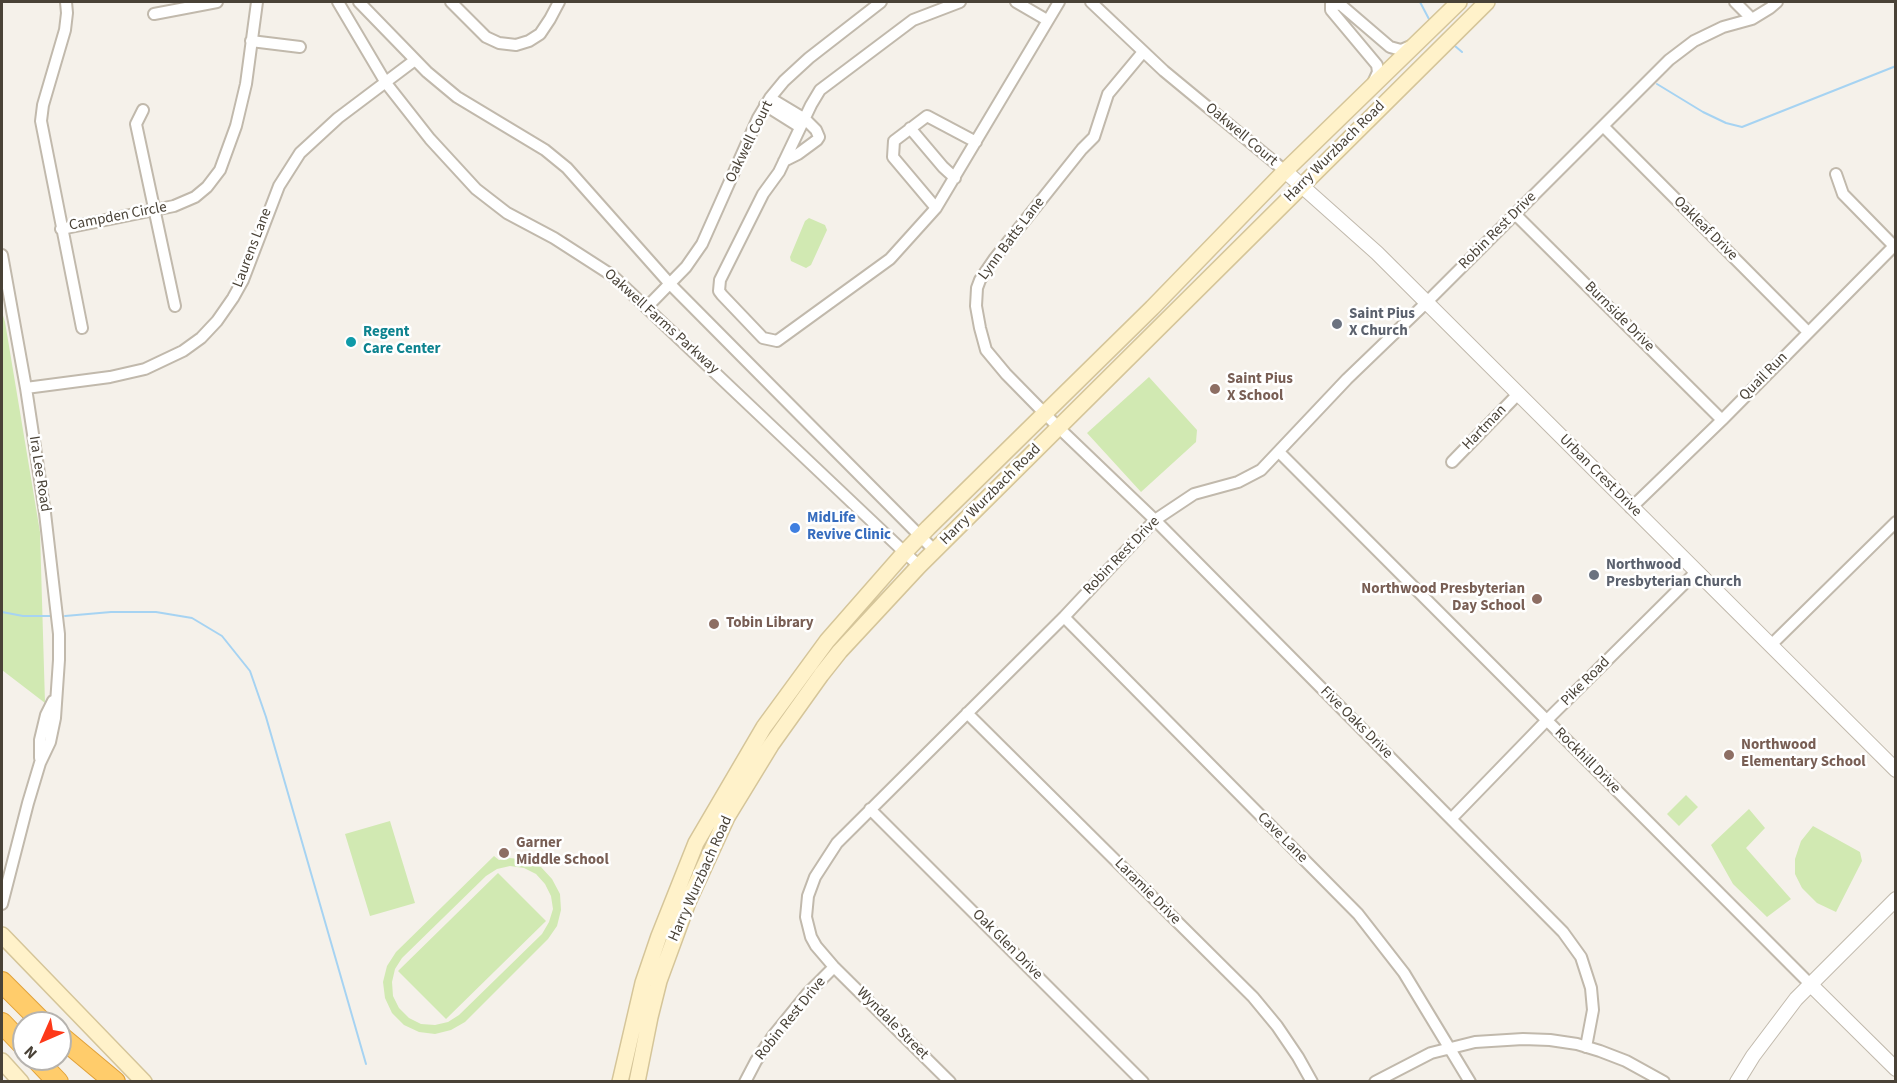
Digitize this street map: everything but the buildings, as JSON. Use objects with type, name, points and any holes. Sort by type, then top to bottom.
[{"type":"highway","points":[[2,982],[31,1011]]},
{"type":"highway","points":[[72,1048],[115,1082]]},
{"type":"highway","points":[[72,1051],[100,1082]]},
{"type":"highway","points":[[47,1071],[58,1082]]},
{"type":"main road","name":"Harry Wurzbach Road","points":[[814,670],[827,641],[920,536],[1152,308],[1285,171],[1459,2]]},
{"type":"main road","name":"Harry Wurzbach Road","points":[[620,1082],[643,983],[687,902],[724,825],[741,780],[769,719],[814,670],[840,651],[919,566],[1487,2]]},
{"type":"main road","points":[[2,935],[144,1082]]},
{"type":"main road","name":"Harry Wurzbach Road","points":[[637,1082],[666,938]]},
{"type":"main road","points":[[2,1061],[21,1082]]},
{"type":"main road","points":[[2,1075],[9,1082]]},
{"type":"street","name":"Campden Circle","points":[[66,2],[65,30],[43,105],[41,121],[61,229],[182,204],[207,187],[220,170],[236,126],[246,84],[257,2]]},
{"type":"street","points":[[154,14],[218,2]]},
{"type":"street","name":"Oakwell Farms Parkway","points":[[338,2],[386,82],[429,139],[476,189],[507,213],[588,258],[612,276],[919,566]]},
{"type":"street","points":[[344,13],[359,2]]},
{"type":"street","name":"Oakwell Farms Parkway","points":[[359,2],[415,60],[457,97],[545,150],[567,168],[670,284],[934,551]]},
{"type":"street","points":[[451,2],[486,37],[499,43],[516,45],[540,34],[560,2]]},
{"type":"street","name":"Oakwell Court","points":[[647,307],[686,267],[702,244],[758,118],[768,101],[789,75],[881,2]]},
{"type":"street","points":[[960,2],[913,20],[820,90],[779,172],[763,194],[720,280],[719,291],[763,338],[777,341],[890,259],[936,208],[1059,2]]},
{"type":"street","points":[[1016,2],[1047,20]]},
{"type":"street","name":"Oakwell Court","points":[[1091,2],[1143,52],[1285,171]]},
{"type":"street","points":[[1735,2],[1752,19]]},
{"type":"street","name":"Robin Rest Drive","points":[[745,1082],[773,1036],[808,993],[834,967],[811,938],[806,917],[808,897],[815,877],[837,843],[1064,617],[1155,520],[1194,494],[1250,477],[1261,470],[1347,380],[1681,49],[1708,33],[1752,19],[1777,2]]},
{"type":"street","points":[[1371,88],[1378,72],[1377,65],[1331,10],[1332,4],[1341,5],[1390,47],[1401,50],[1416,44]]},
{"type":"street","points":[[1355,38],[1366,27]]},
{"type":"street","points":[[251,41],[300,47]]},
{"type":"street","name":"Lynn Batts Lane","points":[[1059,428],[1006,374],[987,350],[976,306],[977,288],[994,258],[1094,137],[1108,94],[1143,52]]},
{"type":"street","name":"Laurens Lane","points":[[26,388],[119,375],[145,369],[183,351],[201,338],[222,314],[243,280],[270,204],[300,153],[324,130],[415,60]]},
{"type":"street","points":[[768,101],[816,130],[819,137],[798,154],[784,161]]},
{"type":"street","points":[[143,110],[136,124],[175,306]]},
{"type":"street","points":[[936,208],[893,157],[894,141],[927,116],[975,142]]},
{"type":"street","name":"Oakleaf Drive","points":[[1603,126],[1808,332]]},
{"type":"street","points":[[910,128],[954,178]]},
{"type":"street","name":"Urban Crest Drive","points":[[1285,171],[1377,253],[1427,302],[1896,770]]},
{"type":"street","points":[[1836,174],[1843,194],[1895,245]]},
{"type":"street","name":"Burnside Drive","points":[[1515,214],[1722,420]]},
{"type":"street","points":[[61,229],[82,328]]},
{"type":"street","name":"Quail Run","points":[[1631,508],[1722,420],[1895,245]]},
{"type":"street","name":"Ira Lee Road","points":[[2,255],[26,388],[50,552],[59,634],[55,718],[50,742],[40,763],[2,904]]},
{"type":"street","name":"Hartman","points":[[1452,462],[1518,394]]},
{"type":"street","name":"Five Oaks Drive","points":[[1059,428],[1155,520],[1563,932],[1581,957],[1589,977],[1592,1022],[1586,1047]]},
{"type":"street","name":"Rockhill Drive","points":[[1279,452],[1896,1069]]},
{"type":"street","points":[[1771,645],[1896,522]]},
{"type":"street","name":"Pike Road","points":[[1451,819],[1697,571]]},
{"type":"street","name":"Cave Lane","points":[[1064,617],[1358,914],[1404,973],[1470,1082]]},
{"type":"street","points":[[827,641],[840,651]]},
{"type":"street","name":"Laramie Drive","points":[[968,714],[1253,997],[1278,1026],[1312,1082]]},
{"type":"street","name":"Oak Glen Drive","points":[[870,809],[1143,1082]]},
{"type":"street","points":[[1737,1082],[1792,1003],[1896,899]]},
{"type":"street","name":"Wyndale Street","points":[[834,967],[950,1082]]},
{"type":"street","points":[[1375,1082],[1431,1053],[1498,1039],[1550,1040],[1586,1047],[1626,1061],[1664,1082]]},
{"type":"green space","points":[[809,218],[825,225],[827,230],[811,265],[806,268],[791,261],[790,257],[805,221]]},
{"type":"green space","points":[[2,312],[40,532],[45,703],[2,670]]},
{"type":"green space","points":[[1149,377],[1197,430],[1196,442],[1141,492],[1087,433]]},
{"type":"green space","points":[[1686,795],[1698,807],[1679,826],[1667,814]]},
{"type":"green space","points":[[1749,809],[1765,828],[1746,848],[1791,899],[1767,917],[1733,884],[1711,845]]},
{"type":"green space","points":[[390,821],[415,903],[370,916],[345,834]]},
{"type":"green space","points":[[1813,826],[1860,852],[1862,861],[1836,912],[1817,903],[1802,888],[1795,874],[1795,859],[1801,841]]},
{"type":"green space","points":[[494,856],[499,860],[510,858],[526,860],[541,867],[552,879],[560,894],[561,910],[557,926],[548,939],[465,1022],[451,1030],[435,1034],[419,1032],[404,1025],[392,1013],[385,998],[383,982],[387,966],[396,952]],"holes":[[[510,866],[524,868],[536,874],[545,884],[551,896],[553,909],[542,934],[459,1015],[448,1022],[435,1025],[421,1024],[409,1018],[399,1008],[393,996],[392,982],[395,969],[402,958],[486,876],[497,869]]]},
{"type":"green space","points":[[498,873],[546,921],[446,1019],[398,971]]},
{"type":"waterway","points":[[1420,2],[1430,21]]},
{"type":"waterway","points":[[1455,46],[1462,52]]},
{"type":"waterway","points":[[1657,84],[1703,112],[1726,123],[1742,127],[1896,66]]},
{"type":"waterway","points":[[2,612],[23,616],[50,616]]},
{"type":"waterway","points":[[65,616],[111,612],[156,612],[192,618],[222,636],[250,671],[266,717],[366,1064]]},
{"type":"place","name":"Saint Pius X Church","points":[[1337,324]]},
{"type":"place","name":"Regent Care Center","points":[[351,342]]},
{"type":"place","name":"Saint Pius X School","points":[[1215,389]]},
{"type":"place","name":"MidLife Revive Clinic","points":[[795,528]]},
{"type":"place","name":"Northwood Presbyterian Church","points":[[1594,575]]},
{"type":"place","name":"Northwood Presbyterian Day School","points":[[1537,599]]},
{"type":"place","name":"Tobin Library","points":[[714,624]]},
{"type":"place","name":"Northwood Elementary School","points":[[1729,755]]},
{"type":"place","name":"Garner Middle School","points":[[504,853]]}]
